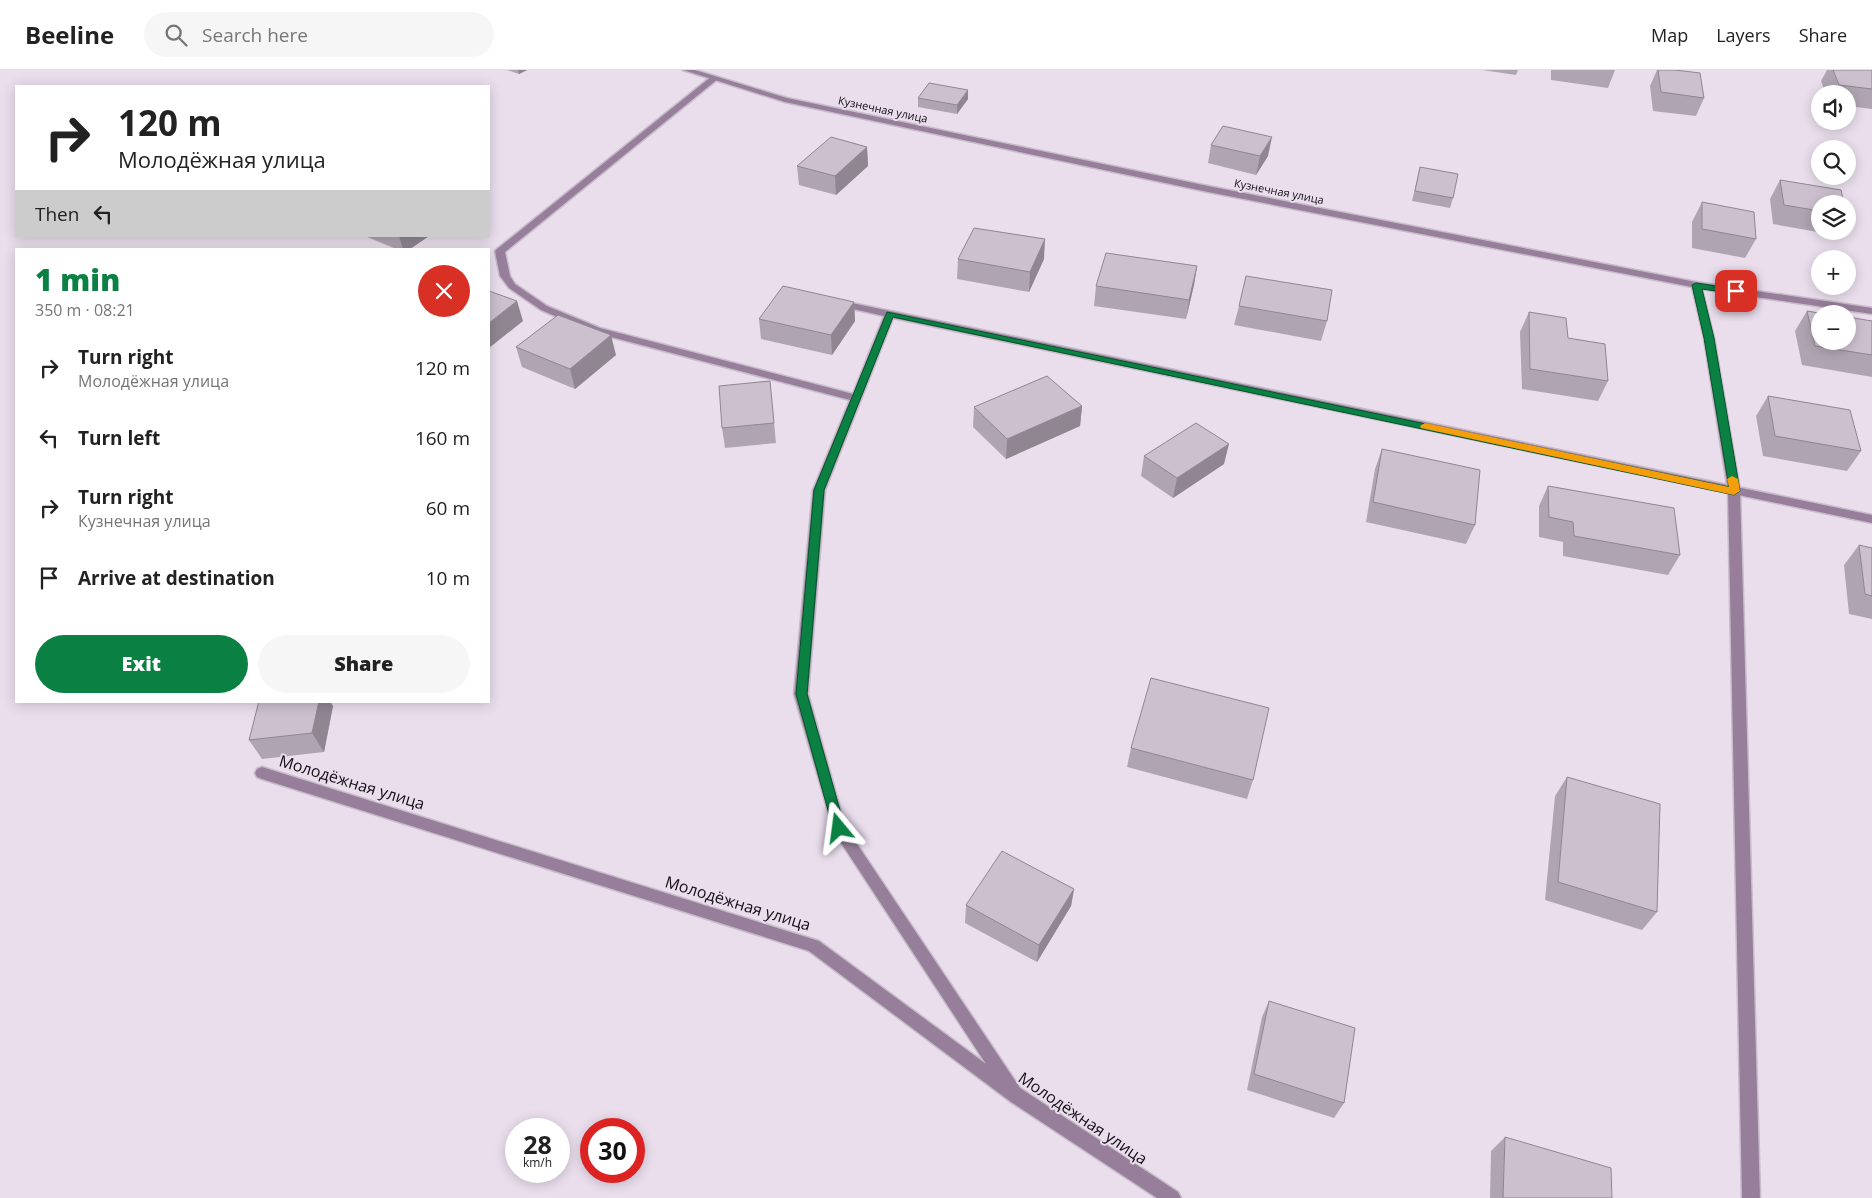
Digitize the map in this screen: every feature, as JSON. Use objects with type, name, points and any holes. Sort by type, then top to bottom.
[{"type":"street","name":"Кузнечная улица","points":[[687,70],[785,100],[1217,191],[1696,285],[1872,311]]},
{"type":"street","points":[[715,78],[500,251],[505,276],[512,286],[544,308],[596,330],[856,398]]},
{"type":"street","points":[[1696,285],[1709,338],[1734,491],[1750,1198]]},
{"type":"street","points":[[847,304],[1872,519]]},
{"type":"street","points":[[890,314],[819,490],[802,694],[839,828],[1017,1096]]},
{"type":"street","name":"Молодёжная улица","points":[[262,773],[814,946],[1017,1096],[1172,1198]]},
{"type":"building","points":[[1658,70],[1700,73],[1704,98],[1661,92]]},
{"type":"building","points":[[1833,70],[1872,70],[1872,89],[1856,87],[1856,85],[1839,85]]},
{"type":"building","points":[[929,83],[968,90],[957,105],[918,98]]},
{"type":"building","points":[[1223,126],[1272,137],[1260,156],[1211,145]]},
{"type":"building","points":[[831,137],[867,147],[835,176],[797,166]]},
{"type":"building","points":[[1420,167],[1458,174],[1453,198],[1415,191]]},
{"type":"building","points":[[1780,180],[1841,190],[1842,195],[1811,195],[1811,210],[1784,205]]},
{"type":"building","points":[[1702,202],[1754,212],[1756,239],[1702,229]]},
{"type":"building","points":[[974,228],[1045,239],[1030,272],[958,259]]},
{"type":"building","points":[[1106,253],[1197,266],[1189,300],[1096,286]]},
{"type":"building","points":[[1246,276],[1332,290],[1327,321],[1239,306]]},
{"type":"building","points":[[783,286],[854,302],[831,335],[759,319]]},
{"type":"building","points":[[490,291],[517,301],[490,322]]},
{"type":"building","points":[[1807,311],[1811,312],[1811,328]]},
{"type":"building","points":[[1529,312],[1566,318],[1568,338],[1605,344],[1608,381],[1530,369]]},
{"type":"building","points":[[558,315],[611,335],[570,369],[516,347]]},
{"type":"building","points":[[1856,318],[1872,321],[1872,355],[1840,350],[1856,350]]},
{"type":"building","points":[[1047,376],[1082,406],[1007,439],[974,407]]},
{"type":"building","points":[[770,381],[774,423],[722,428],[719,386]]},
{"type":"building","points":[[1768,396],[1850,410],[1861,451],[1775,436]]},
{"type":"building","points":[[1196,423],[1229,444],[1177,478],[1144,456]]},
{"type":"building","points":[[1382,449],[1480,470],[1475,525],[1373,502]]},
{"type":"building","points":[[1548,486],[1674,508],[1680,555],[1574,536],[1573,522],[1549,517]]},
{"type":"building","points":[[1859,545],[1872,548],[1872,596],[1865,594]]},
{"type":"building","points":[[1151,678],[1269,708],[1253,780],[1131,748]]},
{"type":"building","points":[[258,703],[319,703],[312,733],[249,740]]},
{"type":"building","points":[[1567,777],[1660,804],[1657,912],[1558,882]]},
{"type":"building","points":[[1002,851],[1074,889],[1039,945],[966,905]]},
{"type":"building","points":[[1269,1001],[1355,1028],[1344,1103],[1254,1074]]},
{"type":"building","points":[[1505,1137],[1611,1168],[1612,1198],[1503,1198]]},
{"type":"slow traffic","points":[[1425,426],[1734,491],[1732,479]]},
{"type":"route","points":[[839,828],[802,694],[819,490],[890,314],[1734,491],[1709,338],[1696,285],[1736,291]]}]
